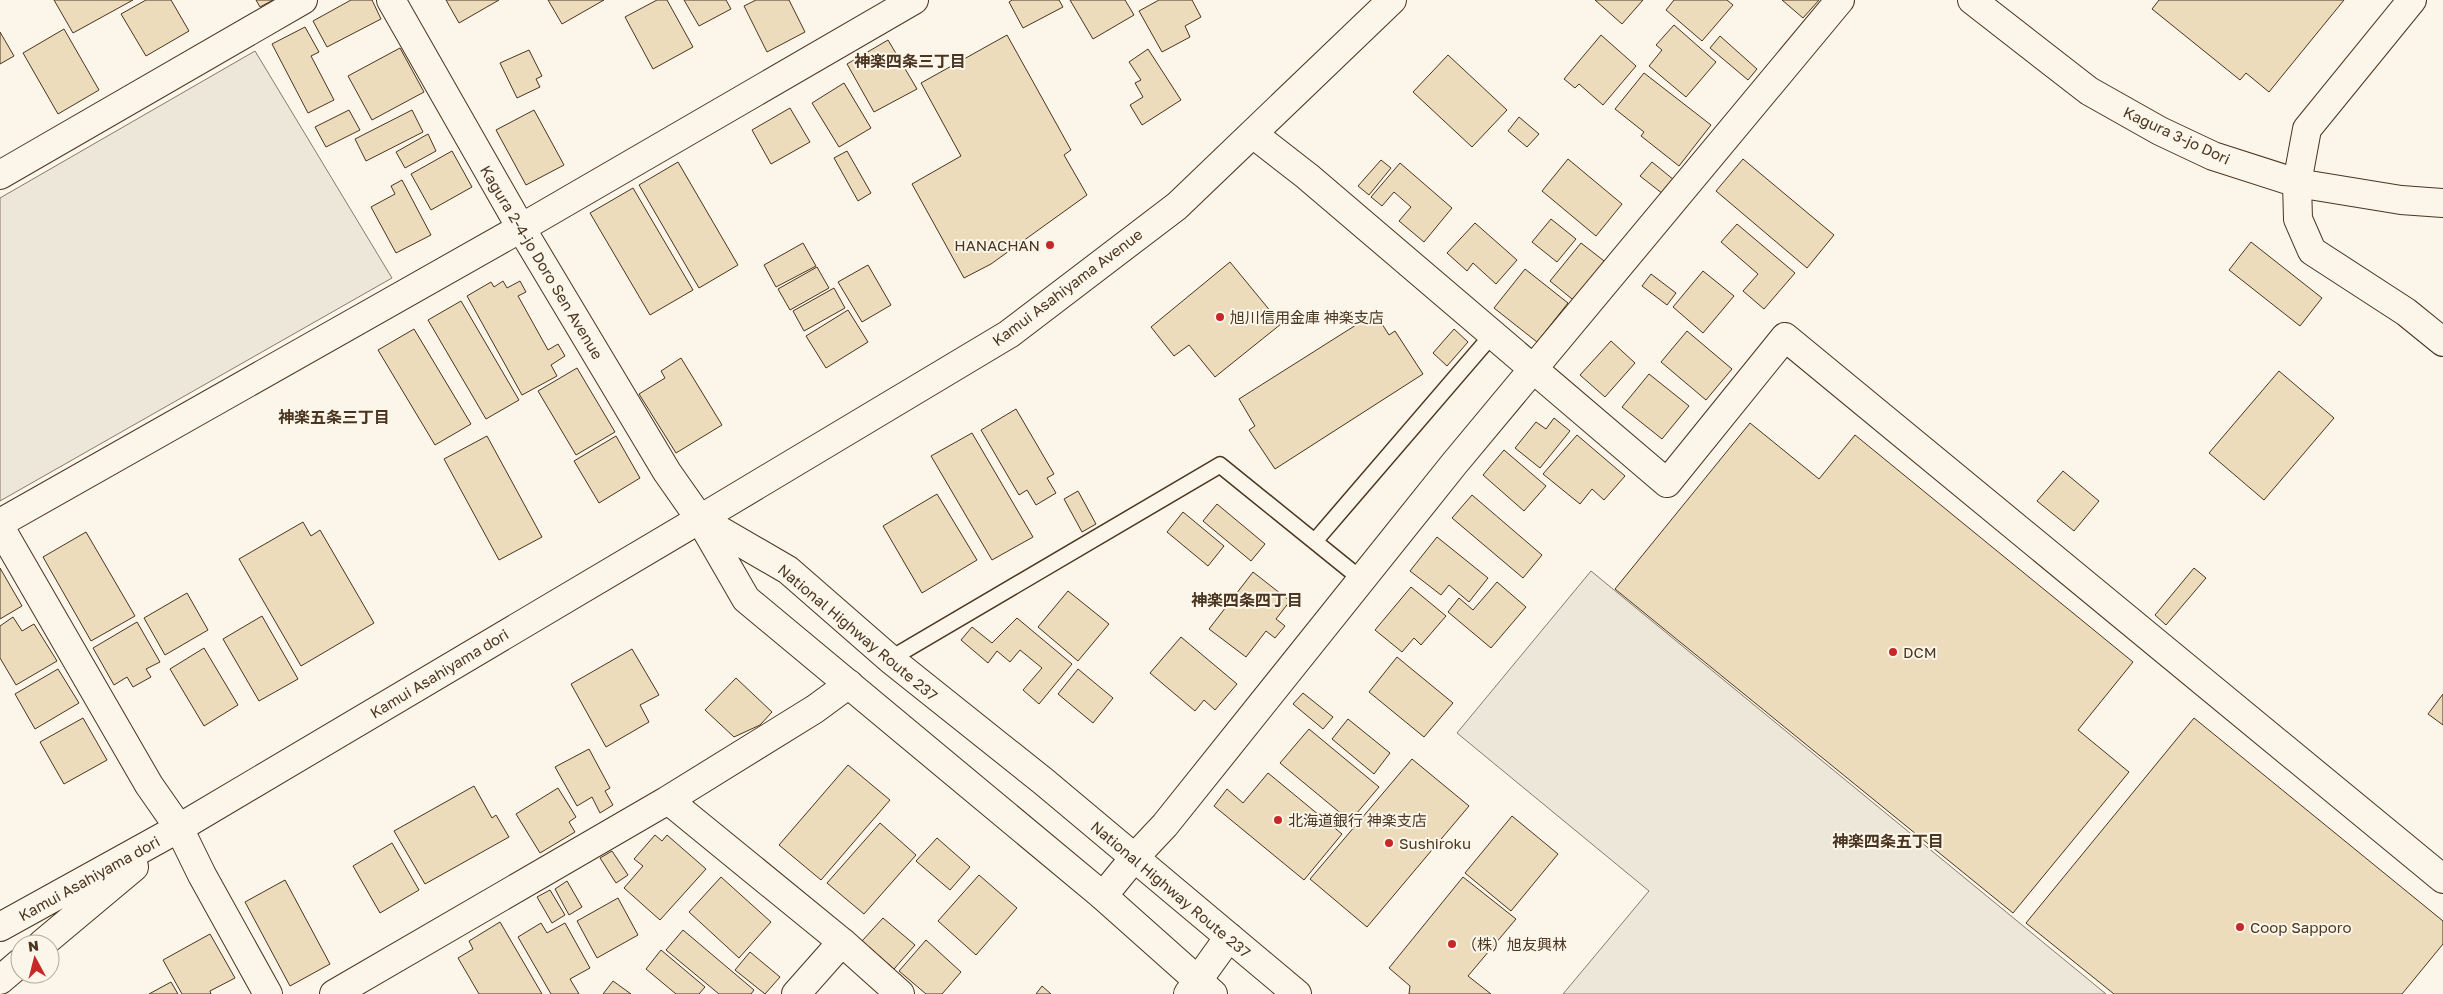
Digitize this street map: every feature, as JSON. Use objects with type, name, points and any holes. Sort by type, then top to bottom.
[{"type":"main road","points":[[0,174],[303,0]]},
{"type":"main road","name":"Kagura 2-4-jo Doro Sen Avenue","points":[[391,0],[521,228],[667,472],[700,519]]},
{"type":"main road","points":[[0,523],[521,228],[914,0]]},
{"type":"main road","name":"Kamui Asahiyama Avenue","points":[[700,519],[1009,334],[1177,206],[1392,0]]},
{"type":"main road","points":[[1103,896],[1134,858],[1165,826],[1361,579],[1840,0]]},
{"type":"main road","name":"Kagura 3-jo Dori","points":[[1972,0],[2089,91],[2160,130],[2213,156],[2297,182],[2401,200],[2443,203]]},
{"type":"main road","points":[[2412,0],[2307,129],[2297,182],[2298,220],[2312,251],[2406,312],[2443,342]]},
{"type":"main road","points":[[1254,134],[1307,176],[1667,483],[1785,337],[2443,879]]},
{"type":"main road","points":[[700,519],[746,599],[1103,896],[1200,990],[1229,937]]},
{"type":"main road","name":"National Highway Route 237","points":[[700,519],[788,570],[890,659],[1043,781],[1297,994]]},
{"type":"main road","name":"Kamui Asahiyama dori","points":[[0,927],[179,828],[700,519]]},
{"type":"main road","points":[[0,527],[149,785],[179,828],[202,875],[268,994]]},
{"type":"main road","points":[[334,994],[668,800],[815,709],[849,684]]},
{"type":"main road","points":[[668,800],[842,942],[900,994]]},
{"type":"main road","name":"Kamui Asahiyama dori","points":[[54,934],[179,828]]},
{"type":"main road","points":[[796,994],[842,942]]},
{"type":"main road","points":[[0,980],[10,972]]},
{"type":"lane","points":[[1315,542],[1492,335]]},
{"type":"lane","points":[[890,659],[1220,465],[1361,579]]},
{"type":"shaded area","points":[[255,51],[392,278],[0,501],[0,198]]},
{"type":"shaded area","points":[[1591,571],[2106,994],[1563,994],[1649,891],[1457,733]]},
{"type":"building","points":[[54,0],[133,0],[73,33]]},
{"type":"building","points":[[146,0],[171,0],[189,31],[146,56],[121,14]]},
{"type":"building","points":[[256,0],[273,0],[260,7]]},
{"type":"building","points":[[351,0],[372,0],[381,19],[327,47],[313,21]]},
{"type":"building","points":[[446,0],[499,0],[459,23]]},
{"type":"building","points":[[548,0],[604,0],[562,24]]},
{"type":"building","points":[[657,0],[667,0],[693,47],[653,69],[625,17]]},
{"type":"building","points":[[684,0],[726,0],[731,9],[699,26]]},
{"type":"building","points":[[756,0],[789,0],[805,32],[767,52],[744,6]]},
{"type":"building","points":[[1012,0],[1059,0],[1063,7],[1023,28],[1009,2]]},
{"type":"building","points":[[1070,0],[1125,0],[1134,15],[1093,39]]},
{"type":"building","points":[[1159,0],[1192,0],[1201,17],[1185,26],[1190,37],[1162,52],[1139,11]]},
{"type":"building","points":[[1595,0],[1643,0],[1622,24]]},
{"type":"building","points":[[1674,0],[1727,0],[1733,5],[1702,41],[1666,10]]},
{"type":"building","points":[[1782,0],[1819,0],[1803,18]]},
{"type":"building","points":[[2159,0],[2344,0],[2269,92],[2246,73],[2240,80],[2152,9]]},
{"type":"building","points":[[1674,25],[1716,62],[1686,97],[1649,66],[1662,50],[1656,45]]},
{"type":"building","points":[[305,27],[319,52],[311,56],[334,100],[308,113],[272,44]]},
{"type":"building","points":[[64,29],[99,90],[58,114],[23,53]]},
{"type":"building","points":[[0,32],[14,56],[0,64]]},
{"type":"building","points":[[1007,35],[1071,150],[1064,155],[1087,195],[991,264],[964,278],[912,184],[961,156],[921,83]]},
{"type":"building","points":[[1601,35],[1636,66],[1603,105],[1579,84],[1575,88],[1564,79]]},
{"type":"building","points":[[1720,36],[1757,69],[1748,80],[1710,48]]},
{"type":"building","points":[[888,40],[917,89],[874,112],[847,64]]},
{"type":"building","points":[[400,48],[424,92],[372,120],[348,76]]},
{"type":"building","points":[[1148,49],[1181,100],[1142,125],[1130,105],[1143,97],[1135,83],[1141,80],[1129,62]]},
{"type":"building","points":[[529,50],[542,76],[536,79],[540,87],[517,98],[500,63]]},
{"type":"building","points":[[1448,55],[1507,110],[1472,147],[1413,92]]},
{"type":"building","points":[[1644,73],[1711,125],[1679,166],[1641,136],[1644,132],[1615,109]]},
{"type":"building","points":[[844,83],[871,128],[839,147],[812,103]]},
{"type":"building","points":[[790,108],[810,142],[771,164],[752,130]]},
{"type":"building","points":[[349,110],[360,130],[326,147],[315,127]]},
{"type":"building","points":[[412,110],[423,132],[366,161],[355,139]]},
{"type":"building","points":[[534,110],[564,165],[526,185],[496,130]]},
{"type":"building","points":[[1519,117],[1539,134],[1527,147],[1508,131]]},
{"type":"building","points":[[428,134],[436,151],[405,168],[396,152]]},
{"type":"building","points":[[452,151],[472,187],[431,210],[411,174]]},
{"type":"building","points":[[847,151],[871,193],[858,201],[834,158]]},
{"type":"building","points":[[1568,159],[1622,204],[1596,236],[1542,191]]},
{"type":"building","points":[[1743,159],[1834,235],[1807,268],[1716,191]]},
{"type":"building","points":[[1381,160],[1391,168],[1369,195],[1358,186]]},
{"type":"building","points":[[678,162],[738,265],[699,288],[639,185]]},
{"type":"building","points":[[1652,162],[1674,180],[1663,194],[1640,176]]},
{"type":"building","points":[[1400,163],[1452,208],[1424,242],[1399,221],[1411,207],[1394,192],[1382,206],[1371,197]]},
{"type":"building","points":[[402,180],[431,235],[396,253],[371,207],[395,194],[391,186]]},
{"type":"building","points":[[633,188],[693,290],[650,315],[590,213]]},
{"type":"building","points":[[1551,219],[1576,239],[1557,262],[1532,242]]},
{"type":"building","points":[[1475,223],[1517,260],[1496,284],[1473,263],[1467,271],[1447,253]]},
{"type":"building","points":[[1737,224],[1795,273],[1764,309],[1743,291],[1758,274],[1721,242]]},
{"type":"building","points":[[2251,242],[2322,298],[2300,326],[2229,270]]},
{"type":"building","points":[[803,243],[816,266],[776,287],[764,265]]},
{"type":"building","points":[[1581,243],[1608,264],[1577,303],[1550,281]]},
{"type":"building","points":[[1230,262],[1281,324],[1215,377],[1189,345],[1174,356],[1151,327]]},
{"type":"building","points":[[868,265],[891,305],[862,322],[838,282]]},
{"type":"building","points":[[817,267],[829,288],[790,310],[778,289]]},
{"type":"building","points":[[1525,269],[1568,303],[1537,342],[1494,308]]},
{"type":"building","points":[[1703,271],[1734,296],[1703,333],[1673,307]]},
{"type":"building","points":[[1651,274],[1676,293],[1667,305],[1642,286]]},
{"type":"building","points":[[503,281],[507,288],[520,281],[526,292],[518,296],[548,350],[558,344],[565,356],[551,365],[557,376],[522,395],[467,296],[491,282],[494,287]]},
{"type":"building","points":[[834,288],[845,308],[804,331],[793,311]]},
{"type":"building","points":[[461,301],[519,400],[486,419],[428,320]]},
{"type":"building","points":[[848,310],[868,342],[826,368],[806,336]]},
{"type":"building","points":[[1375,313],[1389,335],[1395,331],[1423,374],[1275,469],[1249,430],[1255,426],[1239,399]]},
{"type":"building","points":[[414,329],[471,424],[435,445],[378,350]]},
{"type":"building","points":[[1454,329],[1468,342],[1447,366],[1433,353]]},
{"type":"building","points":[[1687,331],[1732,369],[1706,400],[1661,362]]},
{"type":"building","points":[[1611,341],[1635,363],[1605,397],[1580,375]]},
{"type":"building","points":[[681,358],[722,425],[676,453],[639,394],[665,378],[661,371]]},
{"type":"building","points":[[577,368],[615,432],[576,455],[538,391]]},
{"type":"building","points":[[2279,371],[2334,418],[2264,500],[2209,453]]},
{"type":"building","points":[[1649,374],[1689,406],[1662,439],[1622,407]]},
{"type":"building","points":[[1016,409],[1054,474],[1047,478],[1056,493],[1036,505],[1027,490],[1019,495],[981,430]]},
{"type":"building","points":[[1554,418],[1570,431],[1540,468],[1515,448],[1536,422],[1546,429]]},
{"type":"building","points":[[1750,423],[1819,479],[1855,435],[2133,662],[2078,730],[2129,772],[2013,913],[1615,589]]},
{"type":"building","points":[[972,433],[1033,537],[992,560],[931,456]]},
{"type":"building","points":[[1577,435],[1625,476],[1604,500],[1592,489],[1580,504],[1543,474]]},
{"type":"building","points":[[487,436],[542,537],[499,560],[444,459]]},
{"type":"building","points":[[616,436],[640,478],[599,503],[574,461]]},
{"type":"building","points":[[1504,450],[1546,486],[1524,511],[1483,475]]},
{"type":"building","points":[[2063,471],[2099,501],[2074,531],[2037,501]]},
{"type":"building","points":[[1078,491],[1096,524],[1082,532],[1064,499]]},
{"type":"building","points":[[937,494],[977,560],[922,593],[883,526]]},
{"type":"building","points":[[1472,495],[1542,555],[1523,578],[1452,518]]},
{"type":"building","points":[[1217,504],[1265,544],[1251,561],[1203,521]]},
{"type":"building","points":[[1183,512],[1224,546],[1208,566],[1167,532]]},
{"type":"building","points":[[303,522],[311,536],[320,530],[374,623],[301,666],[239,559]]},
{"type":"building","points":[[86,532],[135,616],[91,641],[43,557]]},
{"type":"building","points":[[1437,537],[1488,578],[1469,602],[1449,585],[1441,595],[1410,571]]},
{"type":"building","points":[[0,568],[22,606],[0,619]]},
{"type":"building","points":[[2194,568],[2206,578],[2166,625],[2155,615]]},
{"type":"building","points":[[1253,572],[1290,601],[1276,619],[1285,626],[1275,638],[1266,631],[1246,657],[1209,629]]},
{"type":"building","points":[[1497,582],[1526,607],[1491,648],[1448,612],[1459,598],[1473,610]]},
{"type":"building","points":[[1411,587],[1446,616],[1421,645],[1414,638],[1402,652],[1375,630]]},
{"type":"building","points":[[1068,591],[1109,624],[1078,661],[1038,627]]},
{"type":"building","points":[[187,593],[208,630],[165,655],[144,618]]},
{"type":"building","points":[[262,616],[298,679],[259,701],[223,639]]},
{"type":"building","points":[[13,617],[22,631],[34,624],[57,661],[16,685],[0,658],[0,626]]},
{"type":"building","points":[[1017,618],[1072,664],[1039,704],[1023,690],[1042,668],[1020,650],[1010,662],[997,651],[988,663],[961,640],[972,627],[992,643]]},
{"type":"building","points":[[137,622],[160,662],[146,669],[151,677],[133,687],[127,677],[114,685],[93,648]]},
{"type":"building","points":[[1181,637],[1237,684],[1215,710],[1204,700],[1195,711],[1150,673]]},
{"type":"building","points":[[204,648],[238,705],[204,726],[170,669]]},
{"type":"building","points":[[632,649],[659,695],[640,705],[649,722],[606,747],[571,684]]},
{"type":"building","points":[[1397,657],[1453,703],[1424,737],[1369,692]]},
{"type":"building","points":[[58,669],[79,703],[35,729],[15,694]]},
{"type":"building","points":[[1078,669],[1113,698],[1093,723],[1058,694]]},
{"type":"building","points":[[736,678],[772,712],[760,725],[734,737],[705,710]]},
{"type":"building","points":[[1303,693],[1333,717],[1323,729],[1293,704]]},
{"type":"building","points":[[2443,694],[2443,725],[2428,714]]},
{"type":"building","points":[[83,718],[107,760],[64,784],[40,742]]},
{"type":"building","points":[[2194,718],[2443,921],[2443,944],[2402,994],[2114,994],[2026,923]]},
{"type":"building","points":[[1348,719],[1390,753],[1374,774],[1332,739]]},
{"type":"building","points":[[1309,729],[1379,787],[1350,821],[1280,763]]},
{"type":"building","points":[[589,749],[610,788],[605,791],[613,805],[600,813],[592,797],[577,806],[555,767]]},
{"type":"building","name":"Sushiroku","points":[[1412,759],[1469,806],[1367,927],[1310,879]]},
{"type":"building","points":[[848,765],[890,800],[821,880],[779,845]]},
{"type":"building","name":"北海道銀行 神楽支店","points":[[1268,773],[1342,834],[1304,880],[1214,806],[1227,789],[1243,803]]},
{"type":"building","points":[[474,786],[492,818],[496,815],[509,837],[425,884],[394,831]]},
{"type":"building","points":[[558,788],[576,817],[569,822],[575,832],[540,853],[516,814]]},
{"type":"building","points":[[1512,816],[1558,854],[1511,911],[1465,873]]},
{"type":"building","points":[[880,823],[916,855],[864,914],[827,883]]},
{"type":"building","points":[[655,835],[662,841],[667,835],[706,869],[660,920],[624,888],[643,866],[634,859]]},
{"type":"building","points":[[937,838],[970,867],[950,890],[916,861]]},
{"type":"building","points":[[392,843],[419,890],[380,913],[353,866]]},
{"type":"building","points":[[612,851],[628,875],[616,883],[600,858]]},
{"type":"building","points":[[979,875],[1017,908],[976,955],[938,921]]},
{"type":"building","points":[[721,877],[771,922],[739,958],[689,912]]},
{"type":"building","name":"（株）旭友興林","points":[[1463,877],[1516,919],[1468,976],[1491,994],[1409,994],[1410,986],[1389,968]]},
{"type":"building","points":[[285,880],[330,964],[290,986],[245,902]]},
{"type":"building","points":[[567,881],[582,907],[569,915],[555,889]]},
{"type":"building","points":[[550,890],[565,915],[552,923],[537,897]]},
{"type":"building","points":[[618,898],[638,935],[597,958],[577,921]]},
{"type":"building","points":[[883,918],[915,945],[894,969],[862,941]]},
{"type":"building","points":[[500,922],[542,994],[479,994],[458,958],[473,949],[469,941]]},
{"type":"building","points":[[541,923],[547,933],[565,923],[590,968],[570,979],[579,994],[551,994],[518,937]]},
{"type":"building","points":[[683,930],[754,990],[751,994],[719,994],[666,950]]},
{"type":"building","points":[[210,934],[235,978],[210,991],[211,994],[182,994],[163,960]]},
{"type":"building","points":[[926,940],[961,972],[942,994],[926,994],[899,971]]},
{"type":"building","points":[[661,950],[705,987],[699,994],[676,994],[646,969]]},
{"type":"building","points":[[750,952],[780,977],[765,994],[735,970]]},
{"type":"building","points":[[613,981],[631,994],[603,994]]},
{"type":"building","points":[[171,982],[178,994],[149,994]]},
{"type":"building","points":[[1042,986],[1051,994],[1036,994]]},
{"type":"place","name":"HANACHAN","points":[[1050,245]]},
{"type":"place","name":"旭川信用金庫 神楽支店","points":[[1220,317]]},
{"type":"place","name":"DCM","points":[[1893,652]]},
{"type":"place","name":"北海道銀行 神楽支店","points":[[1278,820]]},
{"type":"place","name":"Sushiroku","points":[[1389,843]]},
{"type":"place","name":"Coop Sapporo","points":[[2240,927]]},
{"type":"place","name":"（株）旭友興林","points":[[1452,944]]},
{"type":"district","name":"神楽四条三丁目","points":[[910,61]]},
{"type":"district","name":"神楽五条三丁目","points":[[334,417]]},
{"type":"district","name":"神楽四条四丁目","points":[[1247,600]]},
{"type":"district","name":"神楽四条五丁目","points":[[1888,841]]}]
